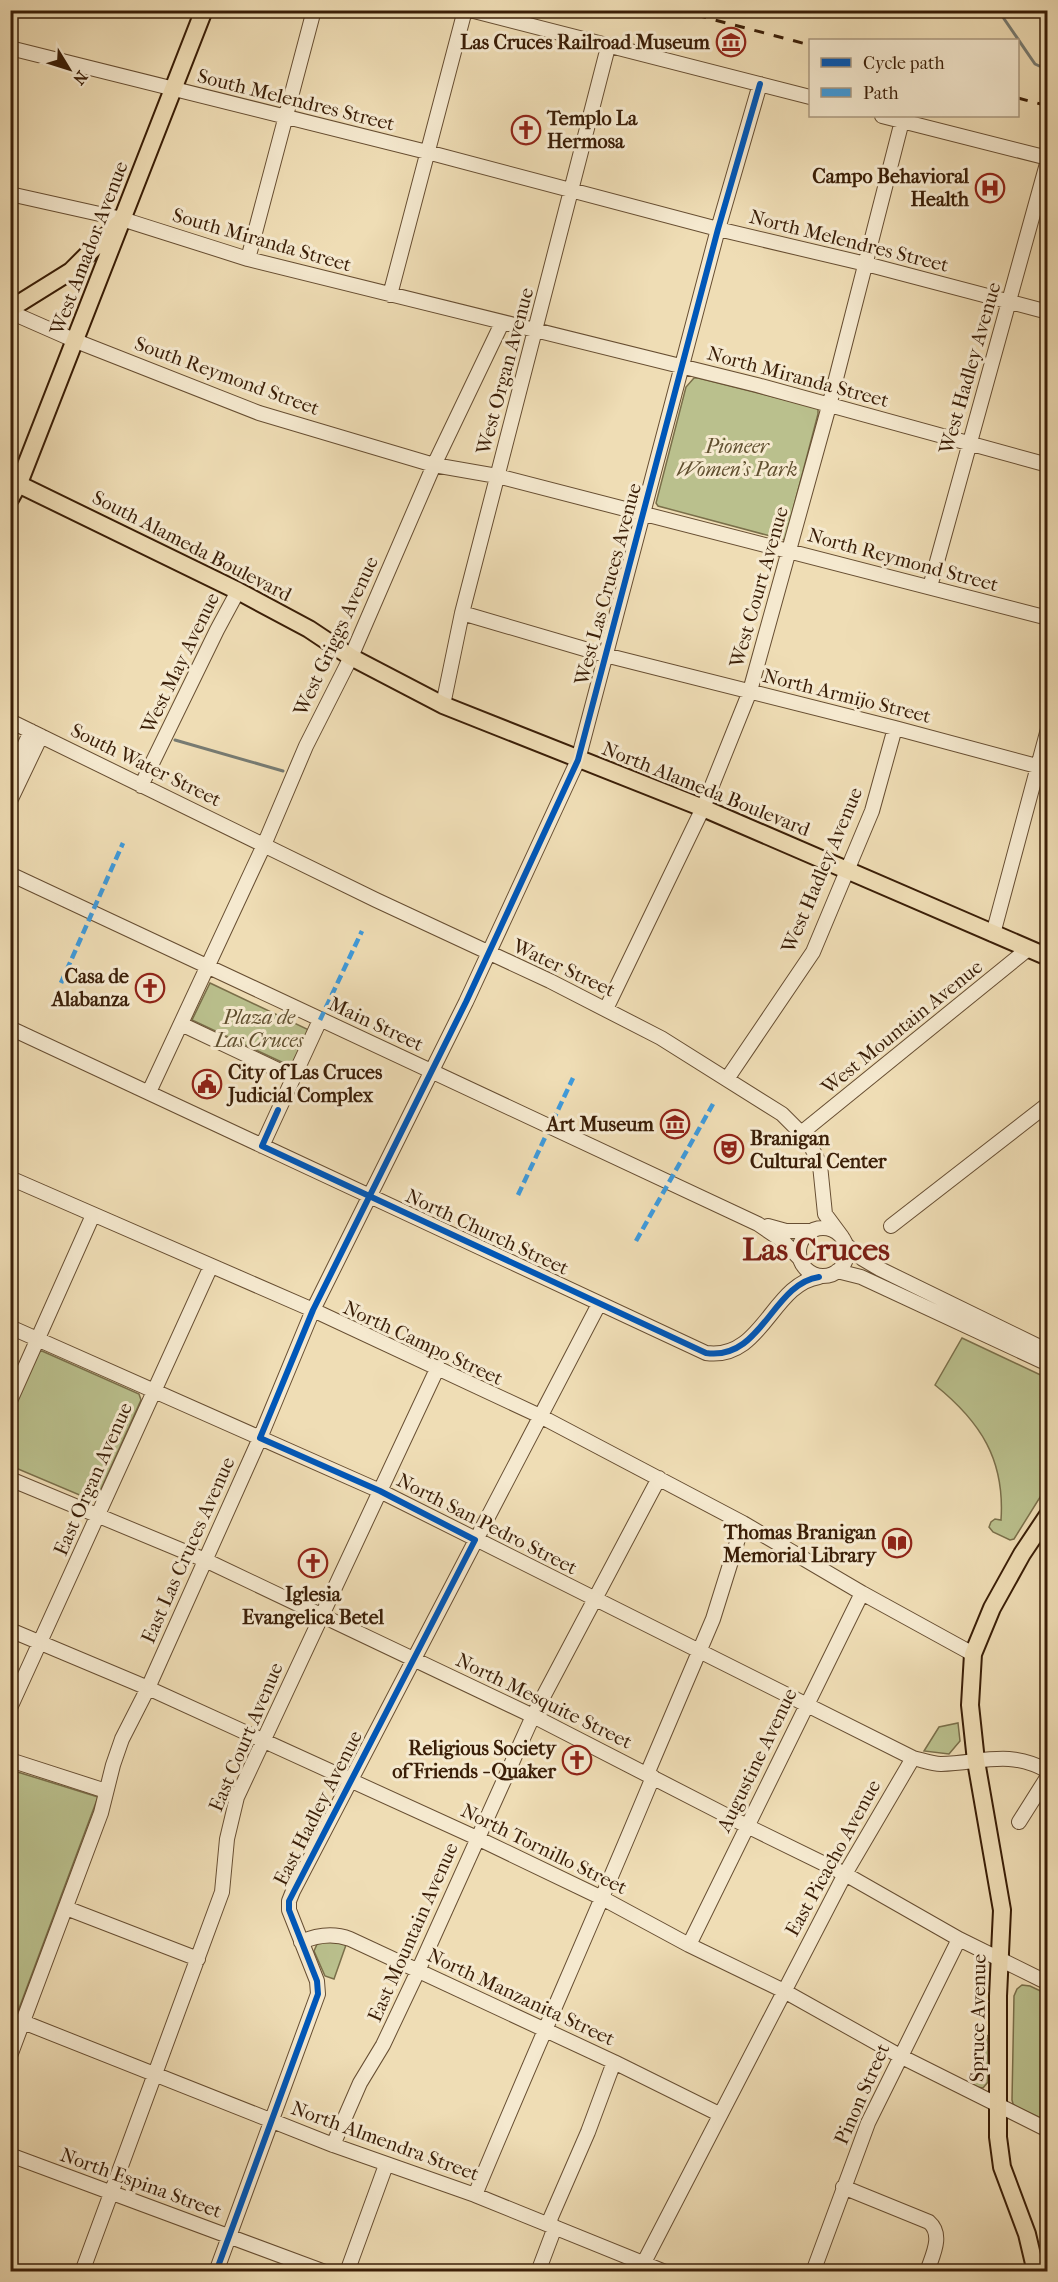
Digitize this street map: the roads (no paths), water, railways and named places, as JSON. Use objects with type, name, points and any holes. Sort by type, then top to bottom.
[{"type":"main road","name":"West Amador Avenue","points":[[10,499],[15,482],[76,341],[204,10]]},
{"type":"main road","points":[[10,311],[71,271],[123,219]]},
{"type":"main road","name":"South Alameda Boulevard","points":[[15,482],[238,591],[309,629],[351,657]]},
{"type":"main road","name":"North Alameda Boulevard","points":[[351,657],[443,705],[703,808],[1047,957]]},
{"type":"main road","points":[[976,1761],[970,1705],[973,1654],[993,1605],[1047,1515]]},
{"type":"main road","name":"Spruce Avenue","points":[[976,1761],[1002,1910],[998,2137],[1002,2167],[1027,2235],[1036,2271]]},
{"type":"street","points":[[248,259],[314,10]]},
{"type":"street","points":[[390,295],[465,10]]},
{"type":"street","points":[[470,10],[809,97]]},
{"type":"street","name":"West Organ Avenue","points":[[443,705],[462,613],[608,47]]},
{"type":"street","name":"South Melendres Street","points":[[10,48],[572,190]]},
{"type":"street","name":"West Las Cruces Avenue","points":[[432,1072],[578,760],[718,229],[760,84]]},
{"type":"street","points":[[886,117],[1047,159]]},
{"type":"street","name":"West Court Avenue","points":[[606,1009],[703,808],[750,692],[830,406],[902,121]]},
{"type":"street","name":"West Hadley Avenue","points":[[930,587],[1047,159]]},
{"type":"street","name":"North Melendres Street","points":[[572,190],[1047,312]]},
{"type":"street","name":"South Miranda Street","points":[[10,194],[123,219],[248,259],[502,323]]},
{"type":"street","name":"South Reymond Street","points":[[10,311],[76,341],[260,412],[434,465]]},
{"type":"street","name":"North Miranda Street","points":[[502,323],[536,329],[682,367],[1047,465]]},
{"type":"street","name":"West Griggs Avenue","points":[[149,1092],[264,845],[306,746],[351,657],[434,465],[502,323]]},
{"type":"street","name":"North Reymond Street","points":[[434,465],[497,476],[1047,618]]},
{"type":"street","name":"West May Avenue","points":[[141,786],[238,591]]},
{"type":"street","name":"North Armijo Street","points":[[462,613],[605,655],[1043,768]]},
{"type":"street","name":"South Water Street","points":[[10,722],[264,845]]},
{"type":"street","name":"West Hadley Avenue","points":[[727,1079],[813,952],[872,812],[895,728]]},
{"type":"street","name":"West Mountain Avenue","points":[[993,934],[1043,768],[1047,729]]},
{"type":"street","points":[[10,777],[36,734]]},
{"type":"street","points":[[10,801],[36,734]]},
{"type":"street","name":"Water Street","points":[[264,845],[606,1009],[661,1038],[782,1114],[808,1140],[817,1155],[822,1176],[825,1214],[843,1240]]},
{"type":"street","name":"Main Street","points":[[10,874],[758,1224],[783,1241],[800,1260]]},
{"type":"street","name":"West Mountain Avenue","points":[[800,1134],[1029,949]]},
{"type":"street","points":[[262,1146],[320,1020]]},
{"type":"street","points":[[181,1024],[293,1077]]},
{"type":"street","name":"North Church Street","points":[[10,1028],[706,1353],[714,1354],[737,1347],[753,1335],[798,1283],[808,1278],[819,1277]]},
{"type":"street","name":"East Las Cruces Avenue","points":[[10,2056],[101,1813],[122,1740],[148,1688],[260,1438],[313,1310],[432,1072]]},
{"type":"street","points":[[891,1226],[1047,1104]]},
{"type":"street","name":"Water Street","points":[[800,1134],[811,1156],[817,1180],[819,1215],[813,1230]]},
{"type":"street","name":"North Campo Street","points":[[10,1178],[313,1310],[540,1416],[742,1523],[973,1654]]},
{"type":"street","points":[[10,1401],[93,1215]]},
{"type":"street","name":"Main Street","points":[[758,1224],[786,1231],[813,1230]]},
{"type":"street","points":[[697,1348],[731,1343],[752,1329],[786,1289],[798,1270],[800,1246],[803,1239],[813,1230],[829,1229],[863,1259],[880,1269],[1047,1351]]},
{"type":"street","points":[[837,1271],[846,1259],[843,1240]]},
{"type":"street","points":[[800,1260],[809,1272],[819,1277],[837,1271],[861,1277],[1047,1364]]},
{"type":"street","name":"East Organ Avenue","points":[[10,1708],[211,1266]]},
{"type":"street","name":"East Hadley Avenue","points":[[216,2271],[318,1994],[317,1981],[289,1910],[289,1901],[599,1304]]},
{"type":"street","name":"North San Pedro Street","points":[[10,1327],[380,1491],[913,1758]]},
{"type":"street","name":"East Court Avenue","points":[[82,2271],[222,1892],[227,1839],[237,1797],[438,1367]]},
{"type":"street","name":"East Mountain Avenue","points":[[333,2145],[360,2083],[383,2045],[418,1971],[533,1716],[660,1478]]},
{"type":"street","name":"North Mesquite Street","points":[[10,1479],[205,1560],[533,1716],[845,1874],[959,1939],[1047,1983]]},
{"type":"street","points":[[475,2195],[544,2029],[602,1898],[701,1652],[724,1589],[742,1523]]},
{"type":"street","name":"Augustine Avenue","points":[[689,1945],[862,1593]]},
{"type":"street","name":"North Tornillo Street","points":[[10,1630],[148,1688],[477,1838],[602,1898],[689,1945],[784,1991],[900,2056],[1047,2130]]},
{"type":"street","points":[[913,1758],[938,1764],[1005,1757],[1034,1764],[1047,1772]]},
{"type":"street","name":"East Picacho Avenue","points":[[641,2267],[845,1874],[913,1758]]},
{"type":"street","points":[[10,1760],[106,1791]]},
{"type":"street","points":[[1019,1822],[1047,1776]]},
{"type":"street","points":[[66,1908],[198,1959]]},
{"type":"street","name":"North Manzanita Street","points":[[301,1942],[310,1938],[340,1935],[614,2062],[719,2114]]},
{"type":"street","name":"Pinon Street","points":[[813,2271],[868,2123],[959,1939]]},
{"type":"street","name":"North Almendra Street","points":[[23,2022],[333,2145],[475,2195],[552,2226],[641,2267],[665,2271]]},
{"type":"street","points":[[538,2271],[552,2226],[614,2062]]},
{"type":"street","name":"North Espina Street","points":[[10,2155],[325,2271]]},
{"type":"street","points":[[347,2271],[386,2165]]},
{"type":"street","points":[[843,2187],[929,2222],[936,2230],[937,2240],[927,2271]]},
{"type":"waterway","points":[[998,10],[1018,39]]},
{"type":"waterway","points":[[1019,41],[1035,64],[1048,70]]},
{"type":"waterway","points":[[175,740],[283,771]]},
{"type":"railway","points":[[677,10],[809,45]]},
{"type":"railway","points":[[1019,98],[1048,106]]},
{"type":"place","name":"Las Cruces Railroad Museum","points":[[731,42]]},
{"type":"place","name":"Templo La Hermosa","points":[[526,130]]},
{"type":"place","name":"Campo Behavioral Health","points":[[990,188]]},
{"type":"place","name":"Casa de Alabanza","points":[[150,988]]},
{"type":"place","name":"City of Las Cruces Judicial Complex","points":[[207,1084]]},
{"type":"place","name":"Art Museum","points":[[675,1124]]},
{"type":"place","name":"Branigan Cultural Center","points":[[729,1149]]},
{"type":"place","name":"Thomas Branigan Memorial Library","points":[[897,1543]]},
{"type":"place","name":"Iglesia Evangelica Betel","points":[[313,1563]]},
{"type":"place","name":"Religious Society of Friends - Quaker","points":[[577,1760]]},
{"type":"district","name":"Las Cruces","points":[[816,1249]]},
{"type":"park label","name":"Pioneer Women's Park","points":[[737,458]]},
{"type":"park label","name":"Plaza de Las Cruces","points":[[259,1028]]}]
